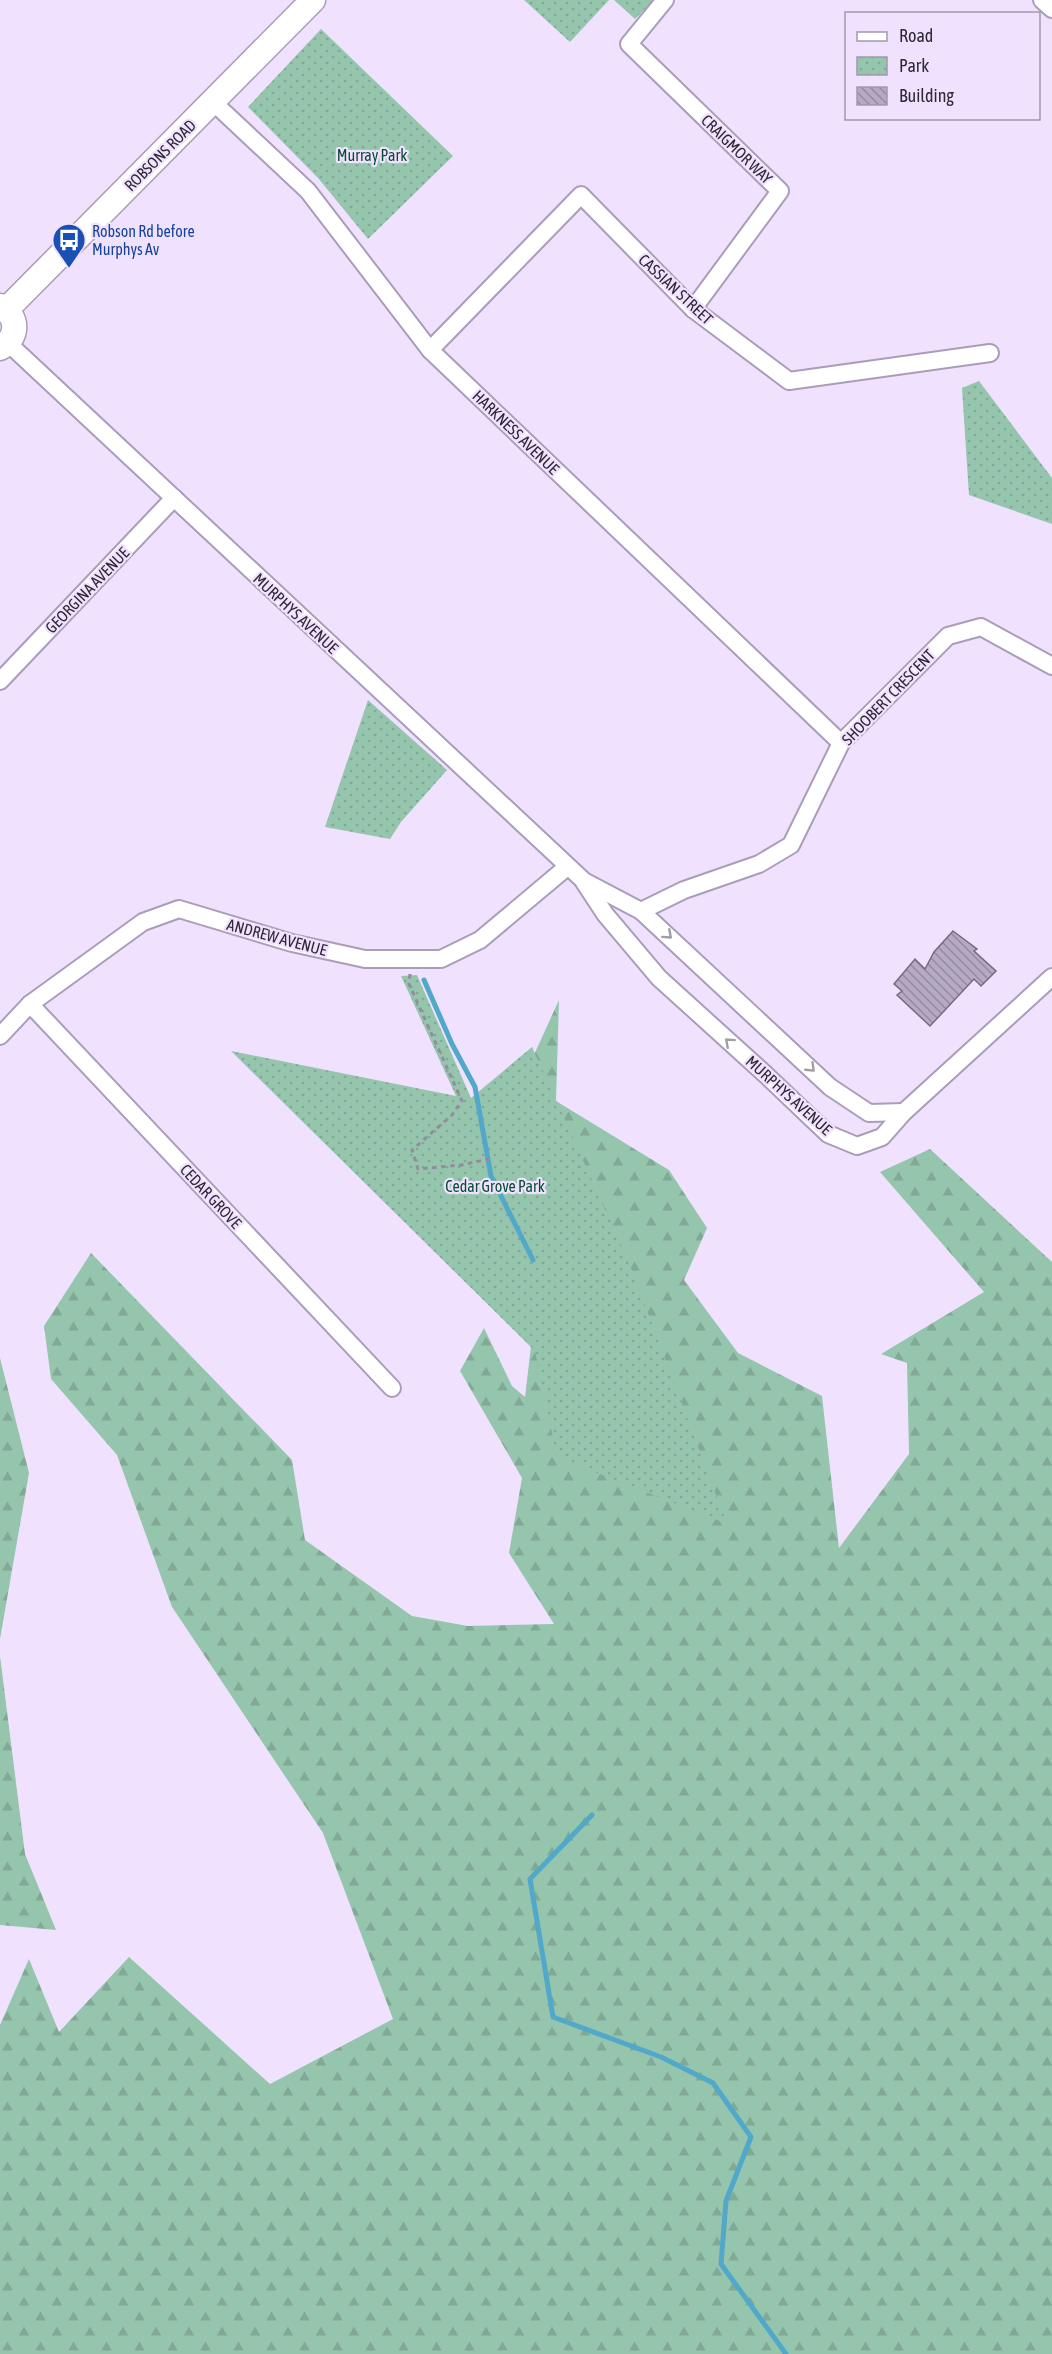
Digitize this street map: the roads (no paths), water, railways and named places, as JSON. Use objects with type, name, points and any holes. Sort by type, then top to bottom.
[{"type":"main road","name":"ROBSONS ROAD","points":[[3,308],[213,102],[313,0]]},
{"type":"main road","points":[[3,308],[14,322],[13,337],[4,346]]},
{"type":"street","name":"CRAIGMOR WAY","points":[[665,0],[629,44],[780,191],[693,309]]},
{"type":"street","points":[[1042,0],[1052,9]]},
{"type":"street","name":"HARKNESS AVENUE","points":[[213,102],[308,191],[430,350],[841,743]]},
{"type":"street","name":"CASSIAN STREET","points":[[430,350],[580,195],[693,309],[789,381],[990,353]]},
{"type":"street","name":"MURPHYS AVENUE","points":[[4,346],[174,498],[567,867],[584,881],[641,911],[830,1087],[869,1113],[904,1112]]},
{"type":"street","name":"GEORGINA AVENUE","points":[[0,681],[174,498]]},
{"type":"street","name":"SHOOBERT CRESCENT","points":[[641,911],[684,890],[759,864],[791,845],[841,743],[948,636],[981,627],[1052,666]]},
{"type":"street","name":"ANDREW AVENUE","points":[[0,1036],[30,1004],[143,922],[179,909],[292,943],[365,959],[441,959],[480,940],[567,867]]},
{"type":"street","name":"MURPHYS AVENUE","points":[[584,881],[605,914],[659,978],[828,1134],[858,1146],[882,1137],[904,1112]]},
{"type":"street","points":[[904,1112],[1052,977]]},
{"type":"street","name":"CEDAR GROVE","points":[[30,1004],[392,1388]]},
{"type":"waterway","points":[[424,980],[452,1044],[475,1087],[491,1176],[533,1260]]},
{"type":"waterway","points":[[592,1815],[530,1879],[553,2017],[661,2057],[713,2083],[751,2137],[726,2201],[721,2264],[786,2354]]},
{"type":"place","name":"Robson Rd before Murphys Av","points":[[69,269]]},
{"type":"park label","name":"Murray Park","points":[[372,155]]},
{"type":"park label","name":"Cedar Grove Park","points":[[495,1186]]}]
